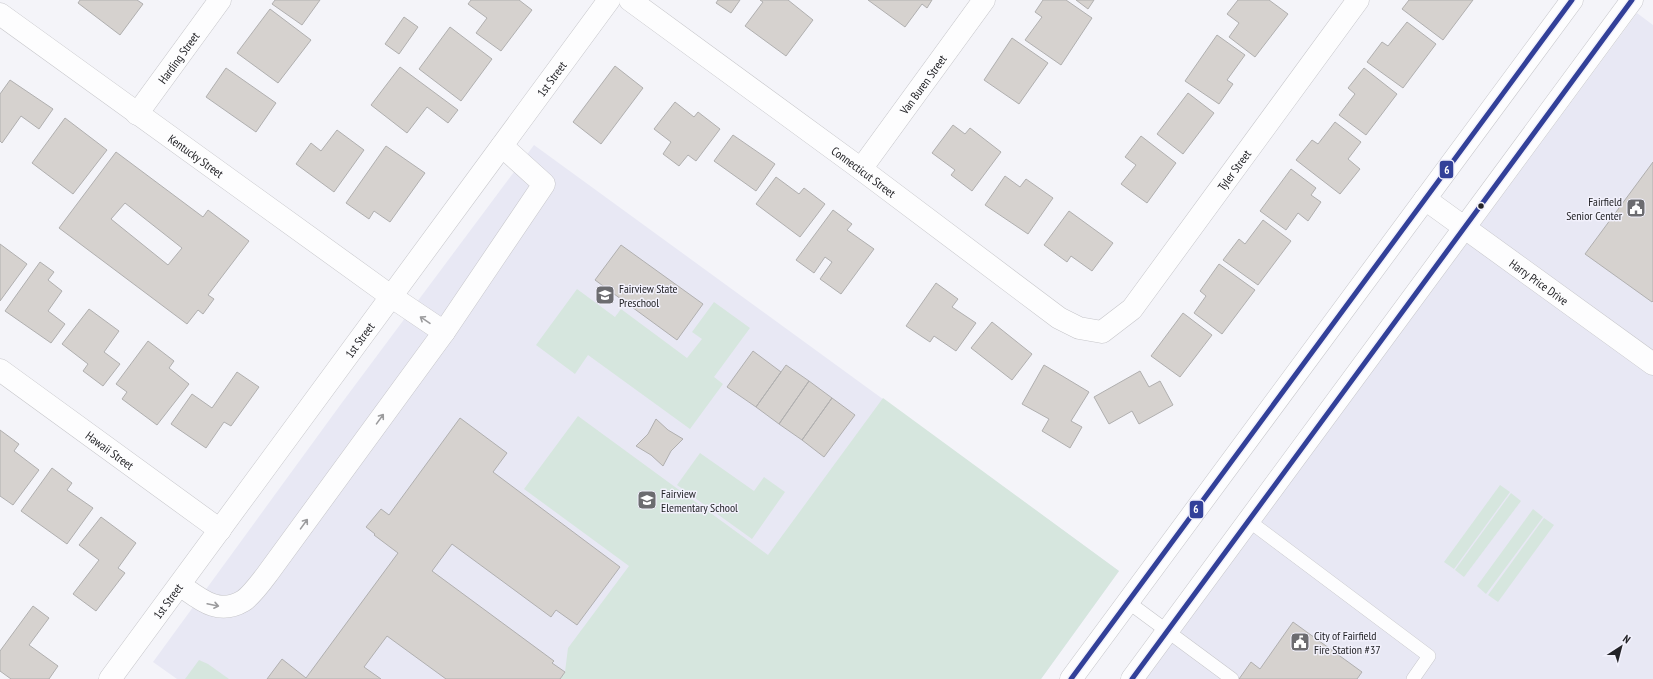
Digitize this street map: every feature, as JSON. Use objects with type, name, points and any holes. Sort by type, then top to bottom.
[{"type":"street","name":"Harding Street","points":[[138,114],[220,0]]},
{"type":"street","name":"1st Street","points":[[110,679],[609,0]]},
{"type":"street","name":"Connecticut Street","points":[[630,0],[861,169],[1059,318],[1079,328],[1102,332]]},
{"type":"street","name":"Van Buren Street","points":[[861,169],[984,0]]},
{"type":"street","name":"Tyler Street","points":[[1102,332],[1132,309],[1358,0]]},
{"type":"street","points":[[1071,679],[1572,0]]},
{"type":"street","points":[[1132,679],[1632,0]]},
{"type":"street","name":"Kentucky Street","points":[[0,14],[392,297],[444,332]]},
{"type":"street","points":[[180,584],[206,603],[226,608],[244,600],[268,573],[444,332],[544,184],[502,146]]},
{"type":"street","name":"Harry Price Drive","points":[[1425,199],[1653,364]]},
{"type":"street","name":"Hawaii Street","points":[[0,370],[220,530]]},
{"type":"lane","points":[[1249,521],[1429,656],[1413,679]]},
{"type":"lane","points":[[1128,602],[1232,679]]},
{"type":"shaded area","points":[[1637,13],[1653,25],[1653,679],[1145,679]]},
{"type":"shaded area","name":"Fairview Elementary School","points":[[534,145],[1119,571],[1041,679],[177,679],[153,662],[341,404]]},
{"type":"shaded area","points":[[577,289],[615,317],[621,309],[687,358],[702,339],[692,332],[714,302],[750,328],[714,377],[723,384],[690,429],[588,355],[575,374],[536,345]]},
{"type":"shaded area","points":[[883,398],[1119,571],[1041,679],[560,679],[565,672],[568,648],[629,566],[524,489],[578,416],[768,555]]},
{"type":"shaded area","points":[[700,453],[754,491],[764,477],[785,492],[752,539],[677,485]]},
{"type":"shaded area","points":[[1500,485],[1510,492],[1454,569],[1444,562]]},
{"type":"shaded area","points":[[1511,493],[1521,501],[1464,577],[1455,570]]},
{"type":"shaded area","points":[[1533,509],[1543,517],[1486,594],[1477,586]]},
{"type":"shaded area","points":[[1544,518],[1554,525],[1498,602],[1488,595]]},
{"type":"shaded area","points":[[199,660],[208,664],[229,679],[185,679]]},
{"type":"building","points":[[80,0],[137,0],[143,4],[120,35],[78,3]]},
{"type":"building","points":[[275,0],[320,0],[302,25],[272,4]]},
{"type":"building","points":[[471,0],[519,0],[532,10],[501,51],[476,33],[487,18],[468,4]]},
{"type":"building","points":[[718,0],[740,0],[731,13],[716,3]]},
{"type":"building","points":[[760,0],[788,0],[813,20],[786,56],[745,26],[763,2]]},
{"type":"building","points":[[868,0],[932,0],[927,8],[922,4],[905,27]]},
{"type":"building","points":[[1043,0],[1066,0],[1092,18],[1061,65],[1025,40],[1042,17],[1035,12]]},
{"type":"building","points":[[1076,0],[1094,0],[1088,9]]},
{"type":"building","points":[[1238,0],[1269,0],[1288,14],[1255,57],[1229,37],[1239,23],[1227,14]]},
{"type":"building","points":[[1409,0],[1473,0],[1443,40],[1402,9]]},
{"type":"building","points":[[270,9],[311,40],[278,83],[237,53]]},
{"type":"building","points":[[404,17],[418,27],[399,54],[385,44]]},
{"type":"building","points":[[1407,22],[1436,44],[1403,88],[1367,62],[1382,42],[1388,46]]},
{"type":"building","points":[[450,27],[492,59],[461,101],[419,69]]},
{"type":"building","points":[[1217,35],[1245,55],[1227,80],[1233,84],[1219,104],[1185,81]]},
{"type":"building","points":[[1012,38],[1048,63],[1019,104],[984,80]]},
{"type":"building","points":[[615,66],[643,88],[601,144],[573,122]]},
{"type":"building","points":[[400,67],[458,110],[448,123],[427,107],[407,133],[371,105]]},
{"type":"building","points":[[226,68],[276,103],[256,132],[206,97]]},
{"type":"building","points":[[1364,68],[1397,94],[1366,135],[1339,115],[1355,94],[1348,88]]},
{"type":"building","points":[[10,80],[53,109],[39,129],[21,116],[2,143],[0,141],[0,94]]},
{"type":"building","points":[[1188,93],[1214,113],[1183,154],[1157,134]]},
{"type":"building","points":[[675,102],[694,117],[698,112],[720,129],[696,161],[688,155],[679,166],[663,154],[671,142],[654,129]]},
{"type":"building","points":[[65,118],[107,150],[73,194],[32,163]]},
{"type":"building","points":[[1335,122],[1361,142],[1348,159],[1360,169],[1340,194],[1296,160],[1312,140],[1318,144]]},
{"type":"building","points":[[953,125],[965,134],[970,128],[1001,152],[972,191],[951,175],[955,170],[932,153]]},
{"type":"building","points":[[337,130],[364,150],[334,192],[296,164],[311,143],[321,151]]},
{"type":"building","points":[[733,135],[775,164],[756,191],[714,161]]},
{"type":"building","points":[[1141,136],[1176,163],[1147,203],[1121,184],[1136,165],[1125,157]]},
{"type":"building","points":[[386,146],[425,173],[390,222],[374,211],[369,219],[346,203]]},
{"type":"building","points":[[116,152],[203,217],[208,210],[249,241],[208,295],[214,299],[203,314],[198,310],[187,324],[59,228]],"holes":[[[125,203],[182,248],[168,265],[111,219]]]},
{"type":"building","name":"Fairfield Senior Center","points":[[1653,162],[1653,301],[1652,302],[1585,254]]},
{"type":"building","points":[[1291,169],[1316,188],[1311,195],[1321,202],[1308,221],[1298,213],[1286,230],[1260,211]]},
{"type":"building","points":[[1005,176],[1020,187],[1026,179],[1053,198],[1028,234],[985,205]]},
{"type":"building","points":[[776,177],[799,194],[804,188],[825,204],[800,237],[756,204]]},
{"type":"building","points":[[833,210],[852,224],[847,230],[874,249],[841,294],[820,279],[832,262],[825,257],[814,273],[796,260]]},
{"type":"building","points":[[1069,211],[1113,243],[1092,271],[1071,256],[1067,262],[1044,245]]},
{"type":"building","points":[[1263,220],[1291,241],[1258,285],[1223,260],[1239,239],[1245,244]]},
{"type":"building","points":[[0,244],[27,264],[0,301]]},
{"type":"building","points":[[621,245],[703,304],[677,340],[595,280]]},
{"type":"building","points":[[40,262],[54,272],[48,280],[62,291],[48,311],[65,324],[51,343],[5,311]]},
{"type":"building","points":[[1219,264],[1255,290],[1222,334],[1194,313],[1206,296],[1200,291]]},
{"type":"building","points":[[936,283],[958,299],[952,307],[976,323],[956,351],[934,336],[930,342],[906,326]]},
{"type":"building","points":[[89,309],[119,331],[104,352],[120,364],[103,386],[83,371],[88,364],[62,344]]},
{"type":"building","points":[[1183,313],[1212,335],[1180,377],[1151,356]]},
{"type":"building","points":[[992,322],[1032,354],[1012,380],[971,348]]},
{"type":"building","points":[[148,341],[174,361],[169,368],[189,384],[157,425],[122,399],[127,392],[116,384]]},
{"type":"building","points":[[753,351],[781,372],[756,407],[727,387]]},
{"type":"building","points":[[786,365],[809,381],[779,424],[756,407]]},
{"type":"building","points":[[1044,365],[1089,392],[1071,421],[1082,427],[1070,448],[1042,431],[1049,419],[1022,404]]},
{"type":"building","points":[[1140,371],[1149,387],[1160,381],[1173,405],[1139,424],[1132,411],[1109,424],[1094,397]]},
{"type":"building","points":[[237,372],[259,387],[231,426],[224,422],[206,448],[171,424],[192,394],[212,408]]},
{"type":"building","points":[[809,381],[832,398],[802,440],[779,424]]},
{"type":"building","points":[[832,398],[855,415],[824,457],[802,440]]},
{"type":"building","points":[[460,418],[507,453],[493,472],[620,567],[577,625],[556,610],[551,617],[452,544],[432,571],[554,661],[552,663],[565,672],[560,679],[446,679],[387,636],[364,667],[381,679],[267,679],[282,659],[306,678],[398,553],[366,527],[381,509],[389,515]]},
{"type":"building","points":[[656,419],[668,430],[683,439],[671,451],[663,466],[651,455],[636,446],[648,434]]},
{"type":"building","points":[[0,430],[19,444],[14,451],[39,470],[13,505],[0,496]]},
{"type":"building","points":[[52,468],[72,483],[67,490],[93,508],[67,544],[21,511]]},
{"type":"building","points":[[101,517],[136,543],[118,568],[125,573],[96,611],[73,594],[99,560],[79,545]]},
{"type":"building","points":[[33,606],[49,618],[29,645],[58,666],[49,679],[11,679],[0,671],[0,651]]},
{"type":"building","name":"City of Fairfield Fire Station #37","points":[[1293,622],[1362,672],[1357,679],[1239,679],[1251,662],[1260,669]]},
{"type":"transit line","name":"6","points":[[1071,679],[1572,0]]},
{"type":"transit line","name":"6","points":[[1132,679],[1632,0]]},
{"type":"place","name":"Fairfield Senior Center","points":[[1636,208]]},
{"type":"place","name":"Fairview State Preschool","points":[[605,295]]},
{"type":"place","name":"Fairview Elementary School","points":[[647,500]]},
{"type":"place","name":"City of Fairfield Fire Station #37","points":[[1300,642]]}]
